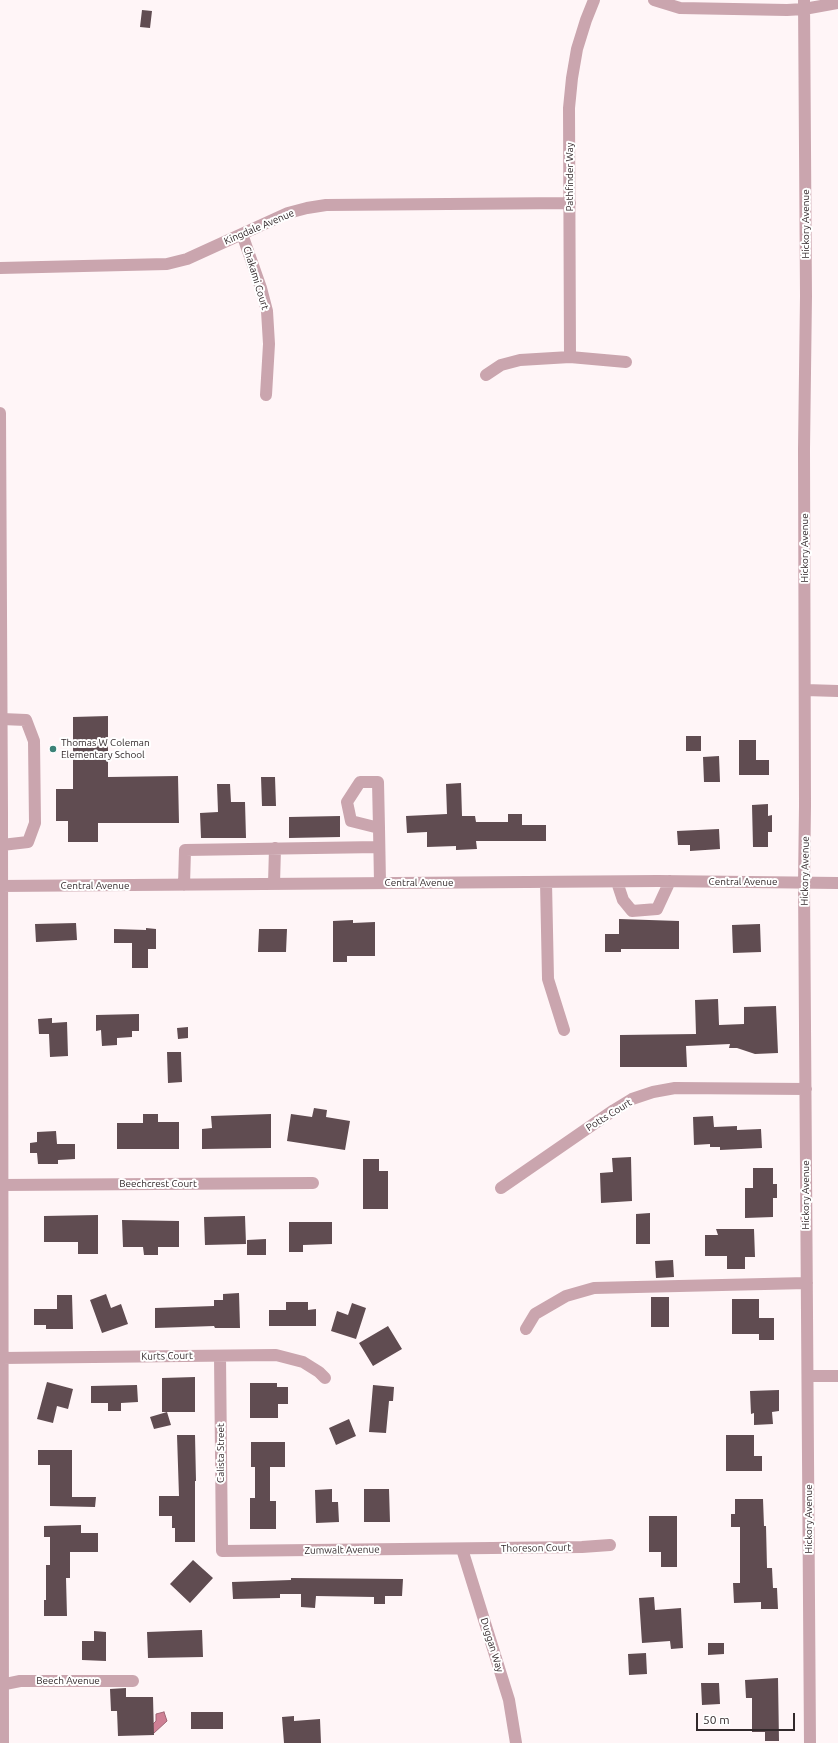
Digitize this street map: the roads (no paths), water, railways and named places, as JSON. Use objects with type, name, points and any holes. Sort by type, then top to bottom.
[{"type":"street","name":"Pathfinder Way","points":[[570,357],[569,108],[577,49],[594,0]]},
{"type":"street","points":[[654,0],[680,8],[838,3]]},
{"type":"street","name":"Hickory Avenue","points":[[804,4],[806,272],[804,448],[804,883],[810,1743]]},
{"type":"street","name":"Kingdale Avenue","points":[[0,268],[167,264],[187,259],[288,214],[307,208],[326,205],[570,204]]},
{"type":"street","name":"Chakami Court","points":[[242,234],[261,288],[267,311],[269,344],[266,395]]},
{"type":"street","points":[[486,375],[501,365],[520,360],[570,357],[626,362]]},
{"type":"street","points":[[0,413],[2,719],[1,1685],[3,1743]]},
{"type":"street","points":[[805,690],[838,691]]},
{"type":"street","points":[[2,719],[26,720],[34,741],[35,824],[28,842],[2,845]]},
{"type":"street","points":[[379,828],[380,883]]},
{"type":"street","points":[[184,885],[185,850],[379,847]]},
{"type":"street","points":[[274,884],[275,848]]},
{"type":"street","points":[[617,882],[623,900],[632,911],[657,910],[670,881]]},
{"type":"street","name":"Central Avenue","points":[[1,886],[670,881],[838,883]]},
{"type":"street","points":[[546,882],[548,979],[564,1030]]},
{"type":"street","name":"Potts Court","points":[[501,1188],[614,1110],[632,1099],[653,1092],[674,1088],[806,1088]]},
{"type":"street","name":"Beechcrest Court","points":[[2,1185],[314,1183]]},
{"type":"street","points":[[526,1328],[535,1314],[566,1296],[594,1288],[807,1283]]},
{"type":"street","name":"Calista Street","points":[[220,1356],[222,1551]]},
{"type":"street","name":"Kurts Court","points":[[2,1358],[286,1356],[311,1366],[326,1378]]},
{"type":"street","points":[[808,1376],[838,1376]]},
{"type":"street","name":"Thoreson Court","points":[[462,1549],[582,1547],[610,1545]]},
{"type":"street","name":"Zumwalt Avenue","points":[[222,1551],[462,1549]]},
{"type":"street","name":"Duggan Way","points":[[462,1549],[509,1700],[516,1743]]},
{"type":"street","name":"Beech Avenue","points":[[1,1685],[20,1681],[133,1681]]},
{"type":"place","name":"Thomas W Coleman Elementary School","points":[[53,749]]}]
